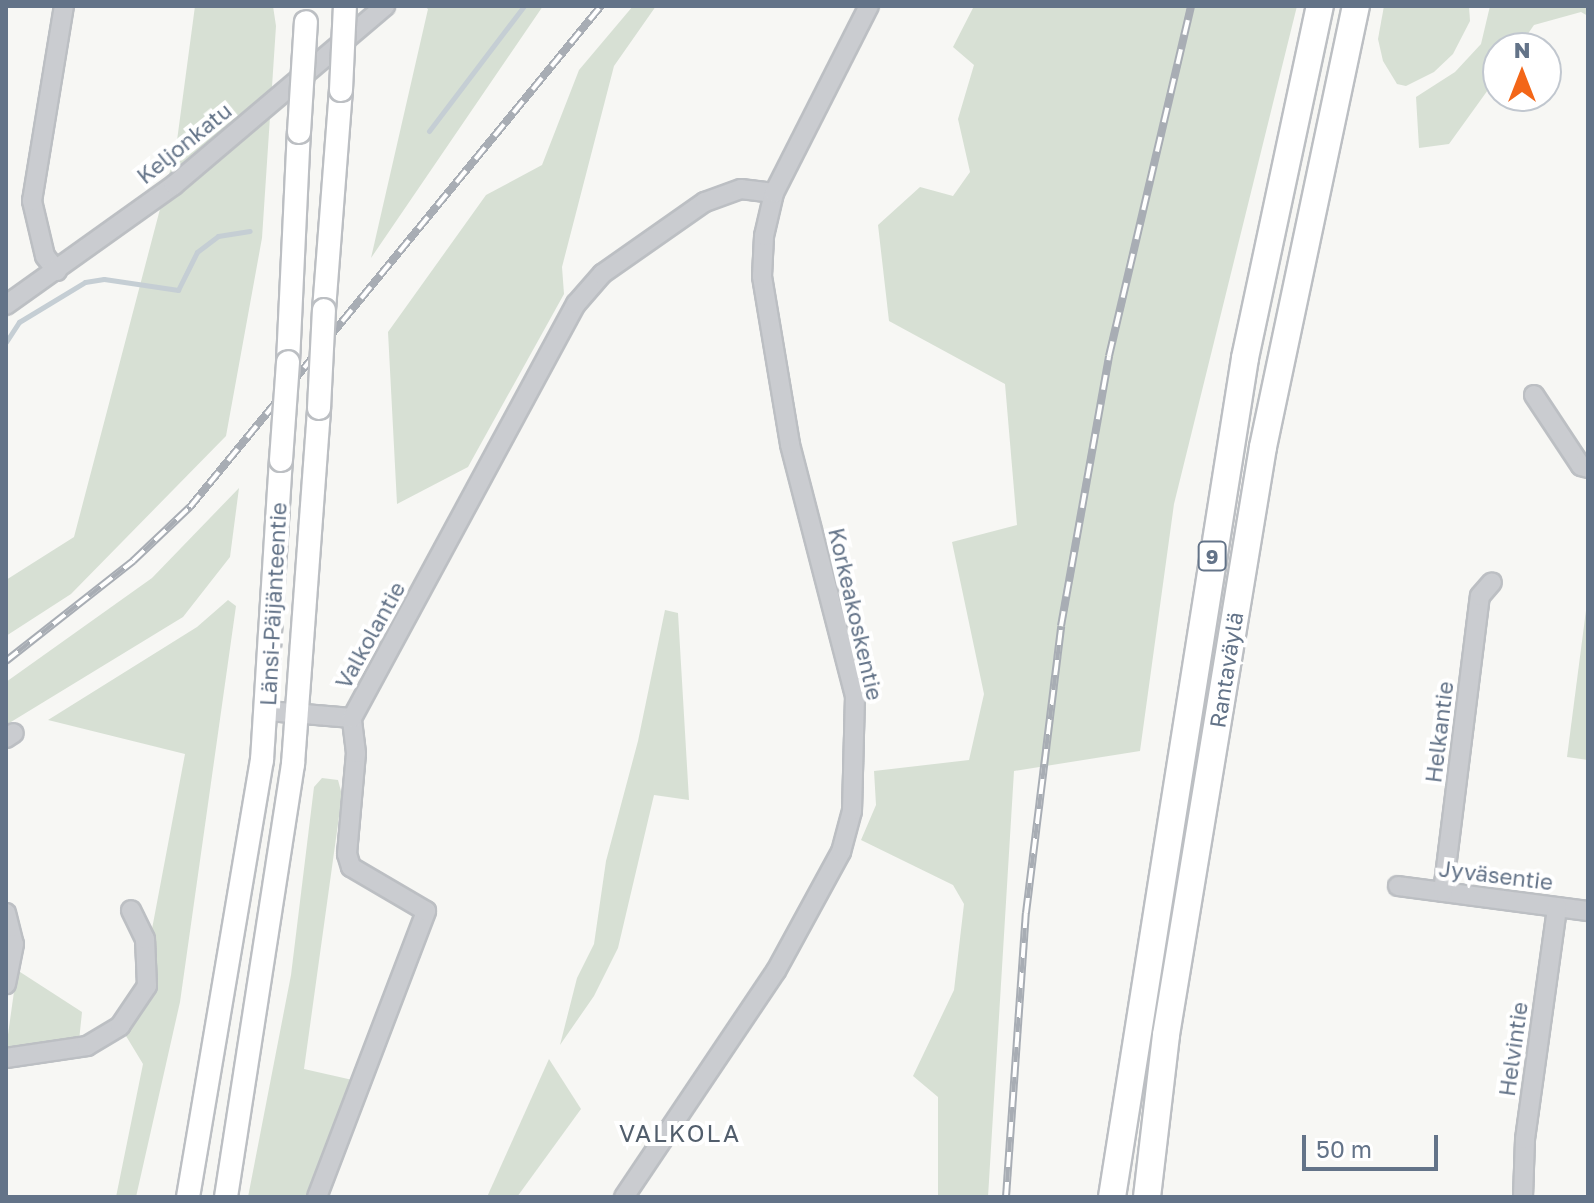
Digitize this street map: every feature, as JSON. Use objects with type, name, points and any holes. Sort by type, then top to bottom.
[{"type":"highway","name":"Rantaväylä","points":[[1112,1197],[1245,358],[1320,6]]},
{"type":"highway","name":"Rantaväylä","points":[[1147,1197],[1169,1020],[1263,447],[1355,7]]},
{"type":"main road","name":"Länsi-Päijänteentie","points":[[226,1197],[298,714],[345,6]]},
{"type":"main road","name":"Länsi-Päijänteentie","points":[[188,1197],[230,968],[268,711],[307,14]]},
{"type":"street","points":[[57,271],[45,256],[32,201],[64,6]]},
{"type":"street","name":"Keljonkatu","points":[[6,305],[174,185],[385,6]]},
{"type":"street","name":"Korkeakoskentie","points":[[624,1197],[776,971],[841,852],[852,811],[855,696],[790,444],[764,310],[764,236],[774,193],[869,6]]},
{"type":"street","name":"Valkolantie","points":[[317,1197],[426,911],[351,867],[347,854],[356,753],[352,718],[576,304],[602,274],[705,202],[741,189],[774,193]]},
{"type":"street","points":[[1534,395],[1581,466],[1588,468]]},
{"type":"street","name":"Helkantie","points":[[1443,892],[1480,596],[1492,582]]},
{"type":"street","points":[[268,711],[352,718]]},
{"type":"street","name":"Jyväsentie","points":[[1398,886],[1588,911]]},
{"type":"street","name":"Helvintie","points":[[1523,1197],[1525,1139],[1557,907]]},
{"type":"street","points":[[6,1058],[87,1046],[120,1026],[147,986],[145,939],[131,910]]},
{"type":"street","points":[[6,913],[14,944],[6,984]]},
{"type":"shaded area","points":[[195,6],[273,6],[276,26],[262,238],[226,436],[71,594],[6,636],[6,580],[74,537],[176,148]]},
{"type":"shaded area","points":[[424,6],[543,6],[371,258],[428,9]]},
{"type":"shaded area","points":[[633,6],[656,6],[614,66],[562,267],[564,294],[468,467],[397,504],[388,332],[486,195],[542,165],[579,70]]},
{"type":"shaded area","points":[[974,6],[1297,6],[1174,504],[1140,751],[1014,771],[988,1197],[938,1197],[938,1097],[913,1076],[954,990],[964,904],[953,885],[861,840],[876,805],[874,771],[969,760],[984,694],[952,542],[1017,525],[1005,384],[889,321],[878,225],[920,187],[953,196],[970,172],[958,119],[974,65],[953,47]]},
{"type":"shaded area","points":[[1384,6],[1469,6],[1470,21],[1453,54],[1434,72],[1406,86],[1397,84],[1383,61],[1378,39]]},
{"type":"shaded area","points":[[1490,6],[1588,6],[1588,16],[1581,12],[1534,25],[1529,32],[1484,32]]},
{"type":"shaded area","points":[[1482,40],[1482,98],[1449,144],[1419,148],[1416,97],[1455,72]]},
{"type":"shaded area","points":[[239,488],[230,557],[183,617],[6,725],[6,682],[152,578]]},
{"type":"shaded area","points":[[1588,595],[1588,760],[1567,757]]},
{"type":"shaded area","points":[[228,600],[236,606],[180,1002],[136,1197],[116,1197],[143,1064],[123,1031],[156,987],[152,929],[185,754],[48,720],[197,627]]},
{"type":"shaded area","points":[[665,610],[678,613],[689,800],[654,795],[618,948],[594,996],[560,1045],[577,978],[594,944],[606,861],[638,741]]},
{"type":"shaded area","points":[[322,778],[338,780],[342,795],[304,1069],[357,1081],[309,1197],[248,1197],[291,975],[314,787]]},
{"type":"shaded area","points":[[17,970],[82,1012],[79,1041],[6,1049]]},
{"type":"shaded area","points":[[549,1059],[581,1109],[517,1197],[487,1197]]},
{"type":"waterway","points":[[429,131],[524,6]]},
{"type":"waterway","points":[[6,342],[19,322],[85,282],[104,279],[178,290],[197,252],[218,236],[250,231]]},
{"type":"railway","points":[[6,661],[133,561],[190,507],[601,6]]},
{"type":"railway","points":[[1006,1197],[1026,913],[1061,626],[1109,356],[1191,6]]},
{"type":"district","name":"VALKOLA","points":[[680,1133]]}]
